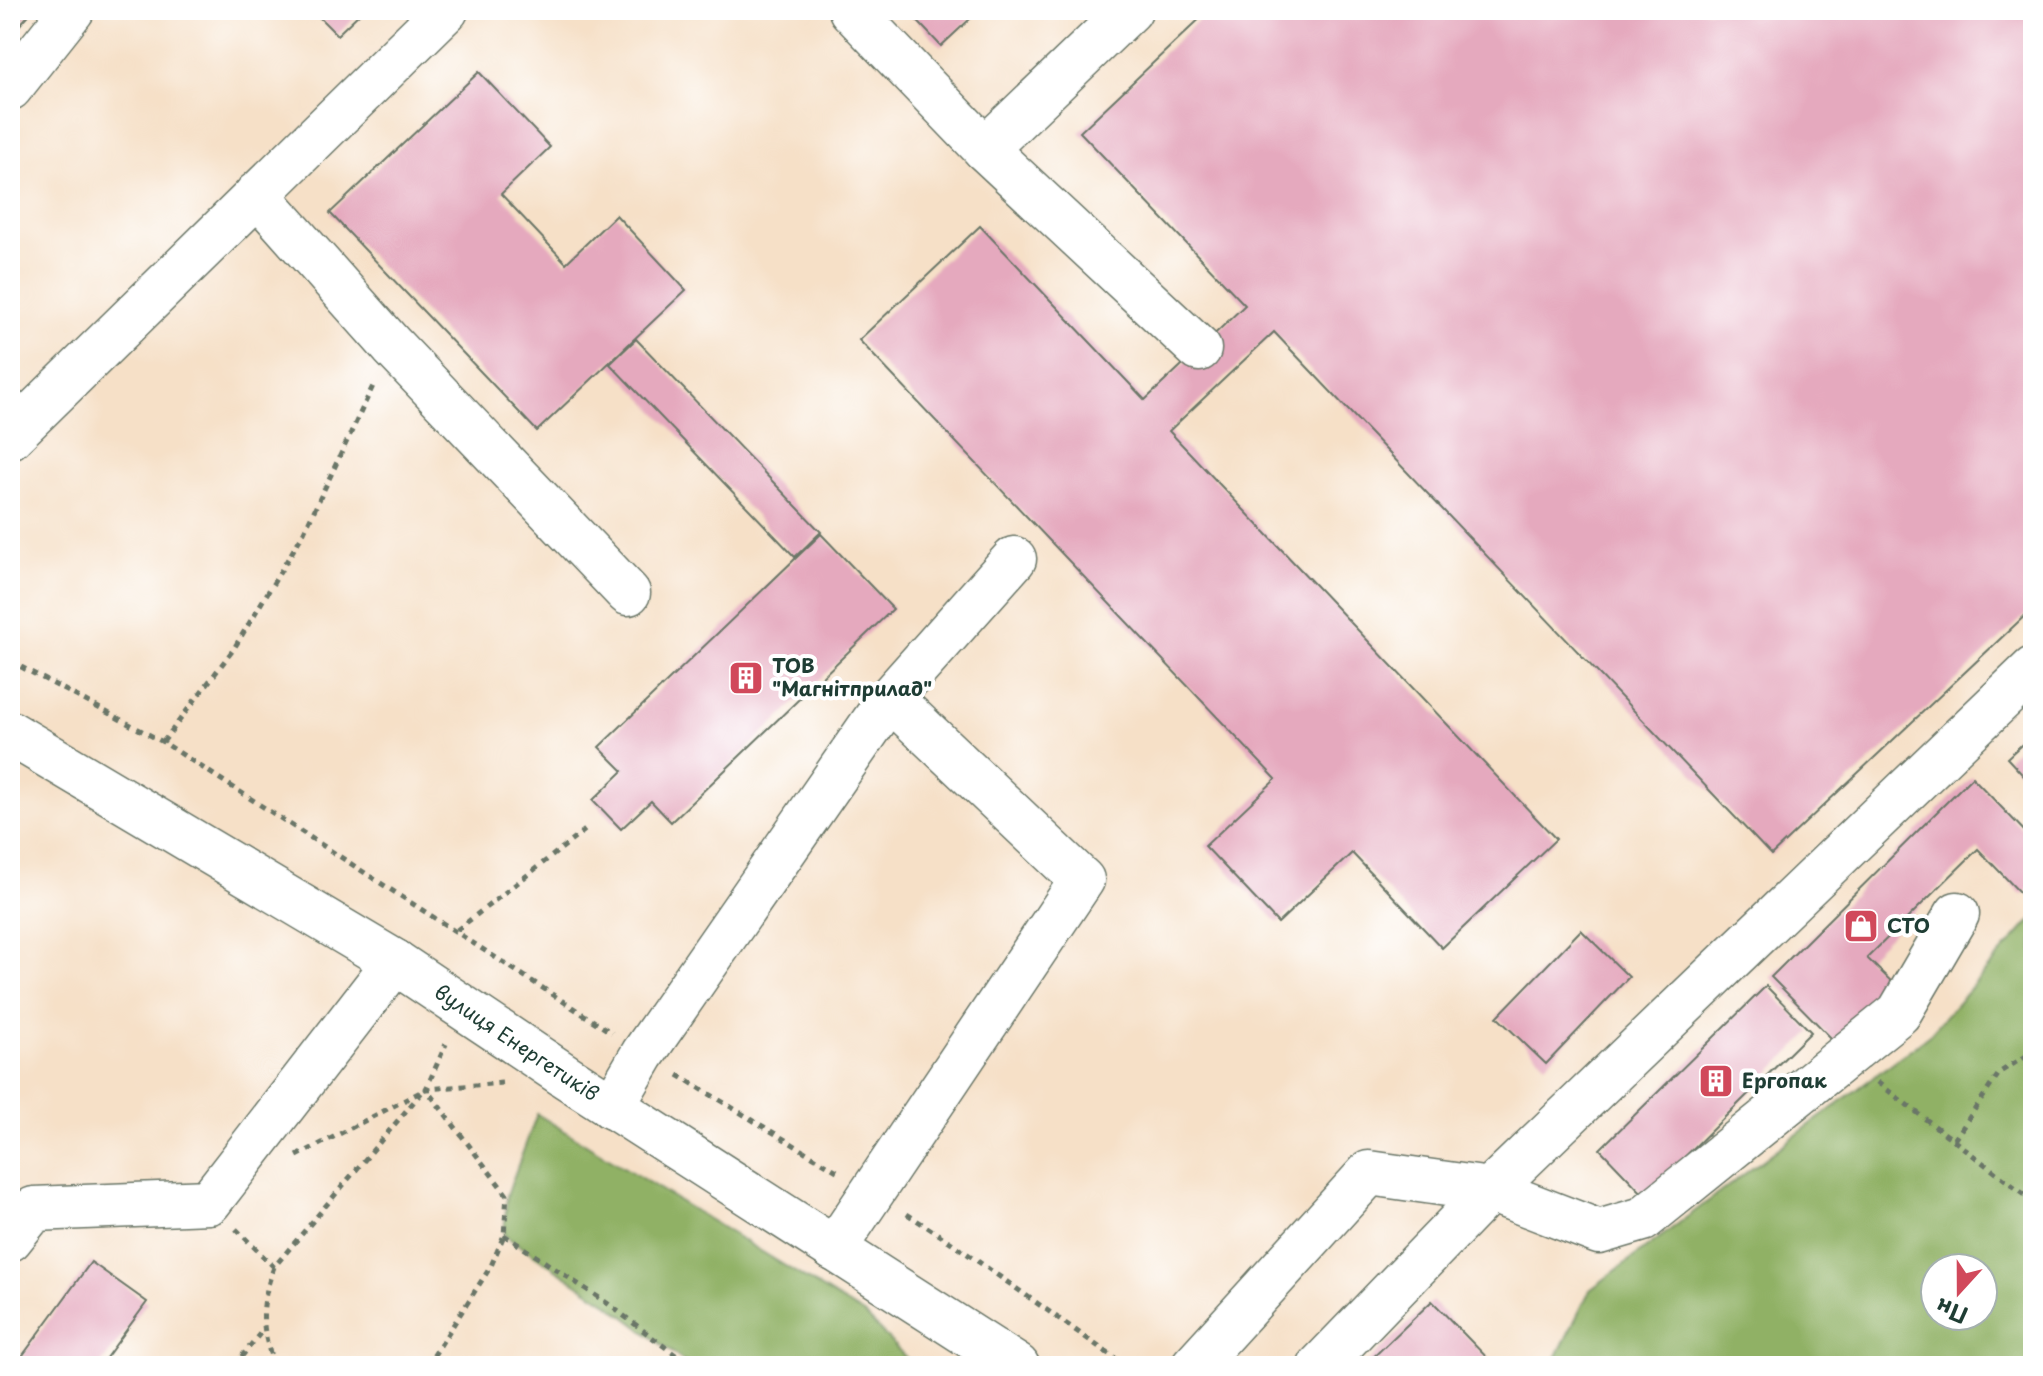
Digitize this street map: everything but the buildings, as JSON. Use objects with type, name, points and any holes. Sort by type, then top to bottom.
[{"type":"main road","points":[[10,88],[72,10]]},
{"type":"main road","points":[[10,437],[446,10]]},
{"type":"main road","points":[[851,10],[985,149],[1199,349]]},
{"type":"main road","points":[[985,149],[1130,10]]},
{"type":"main road","points":[[257,194],[392,346],[628,593]]},
{"type":"main road","points":[[612,1107],[643,1054],[890,698],[1014,559]]},
{"type":"main road","points":[[1320,1366],[1490,1190],[2033,669]]},
{"type":"main road","points":[[834,1249],[1082,880],[890,698]]},
{"type":"main road","name":"вулиця Енергетиків","points":[[10,733],[395,962],[612,1107],[1017,1366]]},
{"type":"main road","points":[[1193,1366],[1369,1173],[1490,1190],[1599,1232],[1643,1219],[1899,1013],[1957,914]]},
{"type":"main road","points":[[18,1213],[209,1202],[395,962]]},
{"type":"path","points":[[163,742],[233,650],[303,534],[392,346]]},
{"type":"path","points":[[10,661],[163,742],[457,930],[643,1054],[952,1243],[1126,1366]]},
{"type":"path","points":[[457,930],[589,827]]},
{"type":"path","points":[[274,1366],[263,1330],[266,1289],[274,1267],[426,1089],[463,1007]]},
{"type":"path","points":[[1954,1140],[2000,1072],[2033,1052]]},
{"type":"path","points":[[1872,1078],[2033,1201]]},
{"type":"path","points":[[290,1159],[426,1089],[504,1082]]},
{"type":"path","points":[[426,1089],[507,1195],[504,1235],[491,1266],[427,1366]]},
{"type":"path","points":[[209,1202],[274,1267]]},
{"type":"path","points":[[504,1235],[607,1303],[690,1366]]},
{"type":"path","points":[[234,1366],[263,1330]]},
{"type":"green space","points":[[2033,918],[2033,1366],[1552,1366],[1590,1290],[1928,1036]]},
{"type":"green space","points":[[537,1114],[865,1315],[914,1366],[690,1366],[607,1303],[504,1235],[507,1195]]},
{"type":"place","name":"ТОВ \"Магнітприлад\"","points":[[746,678]]},
{"type":"place","name":"СТО","points":[[1861,926]]},
{"type":"place","name":"Ергопак","points":[[1716,1081]]}]
